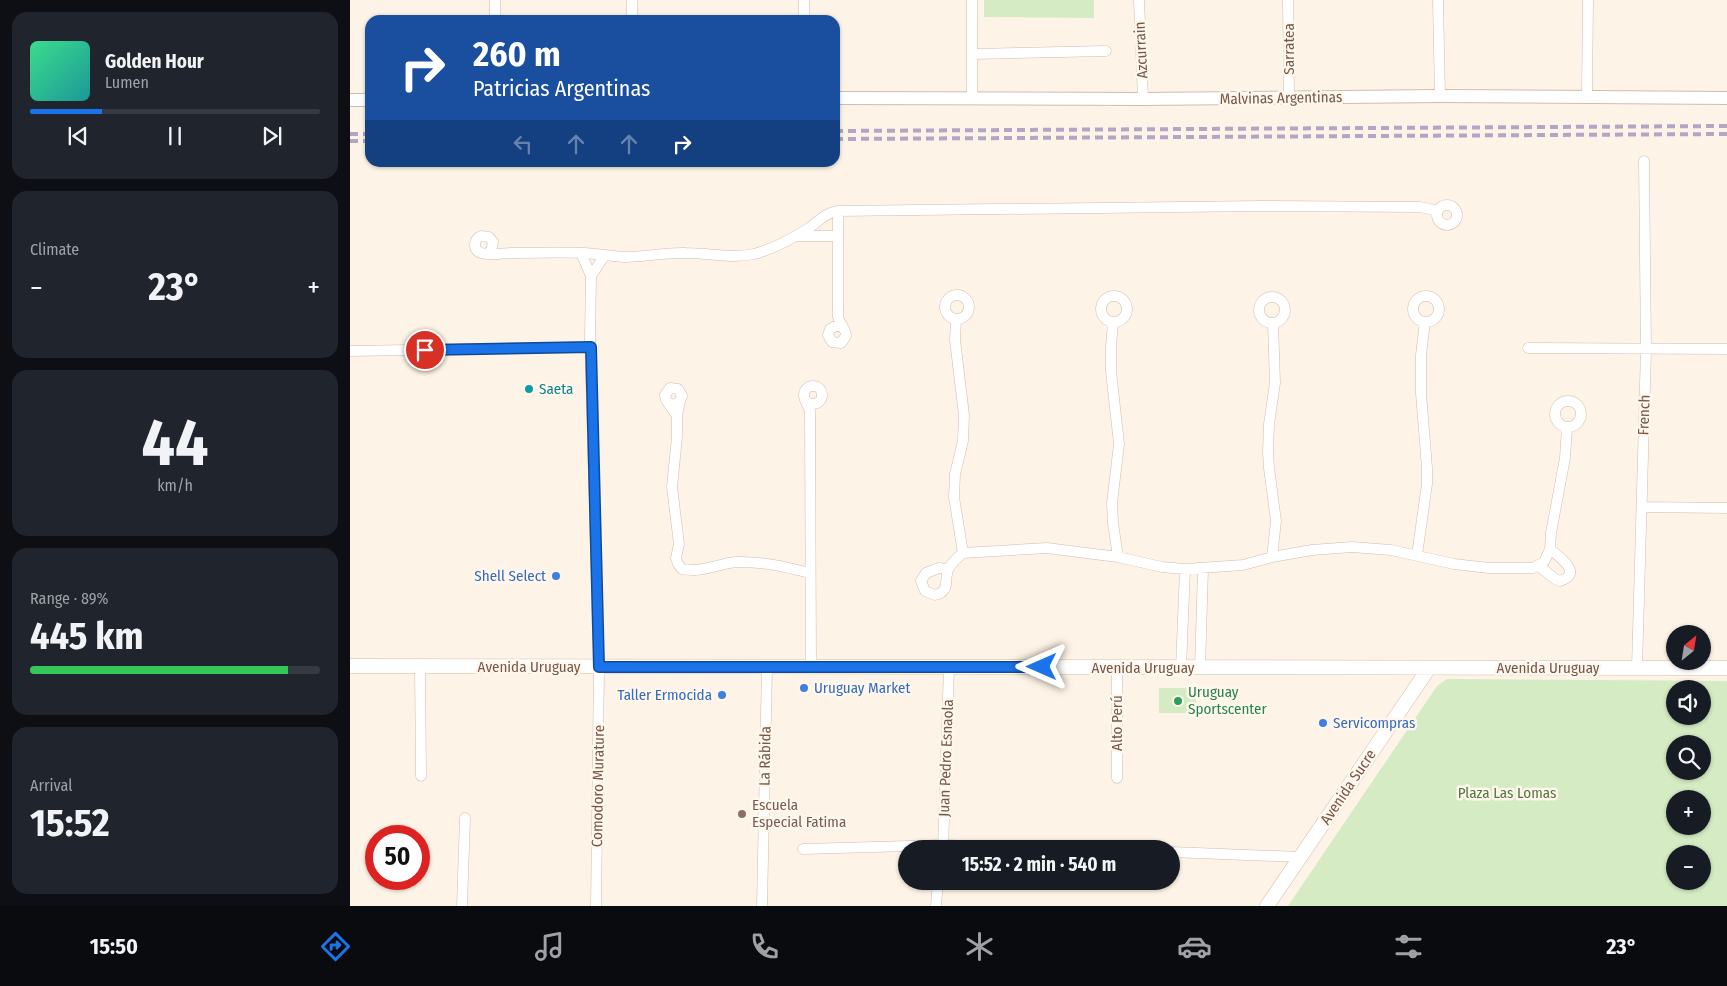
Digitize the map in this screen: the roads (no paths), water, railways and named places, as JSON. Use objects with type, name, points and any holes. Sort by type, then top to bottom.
[{"type":"main road","name":"Avenida Uruguay","points":[[350,666],[1727,668]]},
{"type":"main road","name":"Avenida Sucre","points":[[1267,906],[1429,668]]},
{"type":"street","points":[[495,0],[495,15]]},
{"type":"street","points":[[632,0],[632,15]]},
{"type":"street","points":[[804,0],[804,15]]},
{"type":"street","points":[[972,0],[972,97]]},
{"type":"street","name":"Azcurrain","points":[[1139,0],[1143,99]]},
{"type":"street","name":"Sarratea","points":[[1288,0],[1289,98]]},
{"type":"street","points":[[1438,0],[1440,96]]},
{"type":"street","points":[[1587,96],[1588,0]]},
{"type":"street","points":[[972,54],[1106,51]]},
{"type":"street","name":"Malvinas Argentinas","points":[[840,98],[1143,99],[1587,96],[1727,98]]},
{"type":"street","points":[[350,100],[365,100]]},
{"type":"street","name":"French","points":[[1638,668],[1646,350],[1644,161]]},
{"type":"street","points":[[504,253],[497,248],[489,237],[484,235],[476,240],[475,246],[477,251],[486,254],[581,253],[644,256],[686,253],[729,257],[754,254],[776,246],[797,236],[830,212],[838,211],[1261,206],[1420,207],[1438,211]]},
{"type":"street","points":[[838,211],[838,317],[846,333],[845,339],[841,343],[835,344],[828,335],[838,317]]},
{"type":"street","points":[[797,236],[837,236]]},
{"type":"street","points":[[486,254],[491,251],[493,242]]},
{"type":"street","points":[[581,253],[591,276]]},
{"type":"street","points":[[591,276],[605,255]]},
{"type":"street","name":"Comodoro Murature","points":[[591,276],[599,667],[596,906]]},
{"type":"street","points":[[956,319],[955,340],[964,415],[963,442],[955,474],[954,497],[963,553]]},
{"type":"street","points":[[1417,555],[1427,484],[1421,393],[1421,355],[1425,322]]},
{"type":"street","points":[[1113,323],[1111,372],[1119,444],[1112,503],[1118,557]]},
{"type":"street","points":[[1272,557],[1276,521],[1268,452],[1269,424],[1275,383],[1273,323]]},
{"type":"street","points":[[832,327],[838,325],[843,328]]},
{"type":"street","points":[[350,351],[591,347]]},
{"type":"street","points":[[1528,348],[1727,349]]},
{"type":"street","points":[[676,416],[665,398],[666,392],[672,388],[680,391],[682,396],[676,416],[677,437],[672,487],[678,544],[676,558],[682,569],[696,571],[722,564],[748,563],[777,566],[810,573]]},
{"type":"street","points":[[668,403],[673,405],[680,401]]},
{"type":"street","points":[[810,405],[811,667]]},
{"type":"street","points":[[948,569],[963,553],[1047,548],[1118,557],[1162,567],[1203,569],[1243,564],[1312,550],[1352,547],[1391,550],[1454,564],[1489,568],[1533,568],[1544,562],[1550,549],[1552,526],[1565,458],[1567,428]]},
{"type":"street","points":[[1642,507],[1727,508]]},
{"type":"street","points":[[1539,566],[1560,581],[1568,577],[1570,568],[1566,562],[1550,549]]},
{"type":"street","points":[[1182,668],[1185,569]]},
{"type":"street","points":[[1200,668],[1203,569]]},
{"type":"street","points":[[420,666],[421,776]]},
{"type":"street","name":"La Rábida","points":[[762,906],[767,667]]},
{"type":"street","name":"Juan Pedro Esnaola","points":[[943,840],[950,667]]},
{"type":"street","name":"Alto Perú","points":[[1116,668],[1117,778]]},
{"type":"street","points":[[462,906],[465,818]]},
{"type":"street","points":[[803,849],[898,848]]},
{"type":"street","points":[[1180,852],[1301,857]]},
{"type":"street","points":[[936,906],[937,890]]},
{"type":"railway","points":[[840,131],[1727,126]]},
{"type":"railway","points":[[350,134],[365,134]]},
{"type":"railway","points":[[840,139],[1727,134]]},
{"type":"railway","points":[[350,141],[365,141]]},
{"type":"place","name":"Saeta","points":[[529,389]]},
{"type":"place","name":"Shell Select","points":[[556,576]]},
{"type":"place","name":"Uruguay Market","points":[[804,688]]},
{"type":"place","name":"Taller Ermocida","points":[[722,695]]},
{"type":"place","name":"Uruguay Sportscenter","points":[[1178,701]]},
{"type":"place","name":"Servicompras","points":[[1323,723]]},
{"type":"place","name":"Escuela Especial Fatima","points":[[742,814]]},
{"type":"park label","name":"Plaza Las Lomas","points":[[1507,793]]}]
